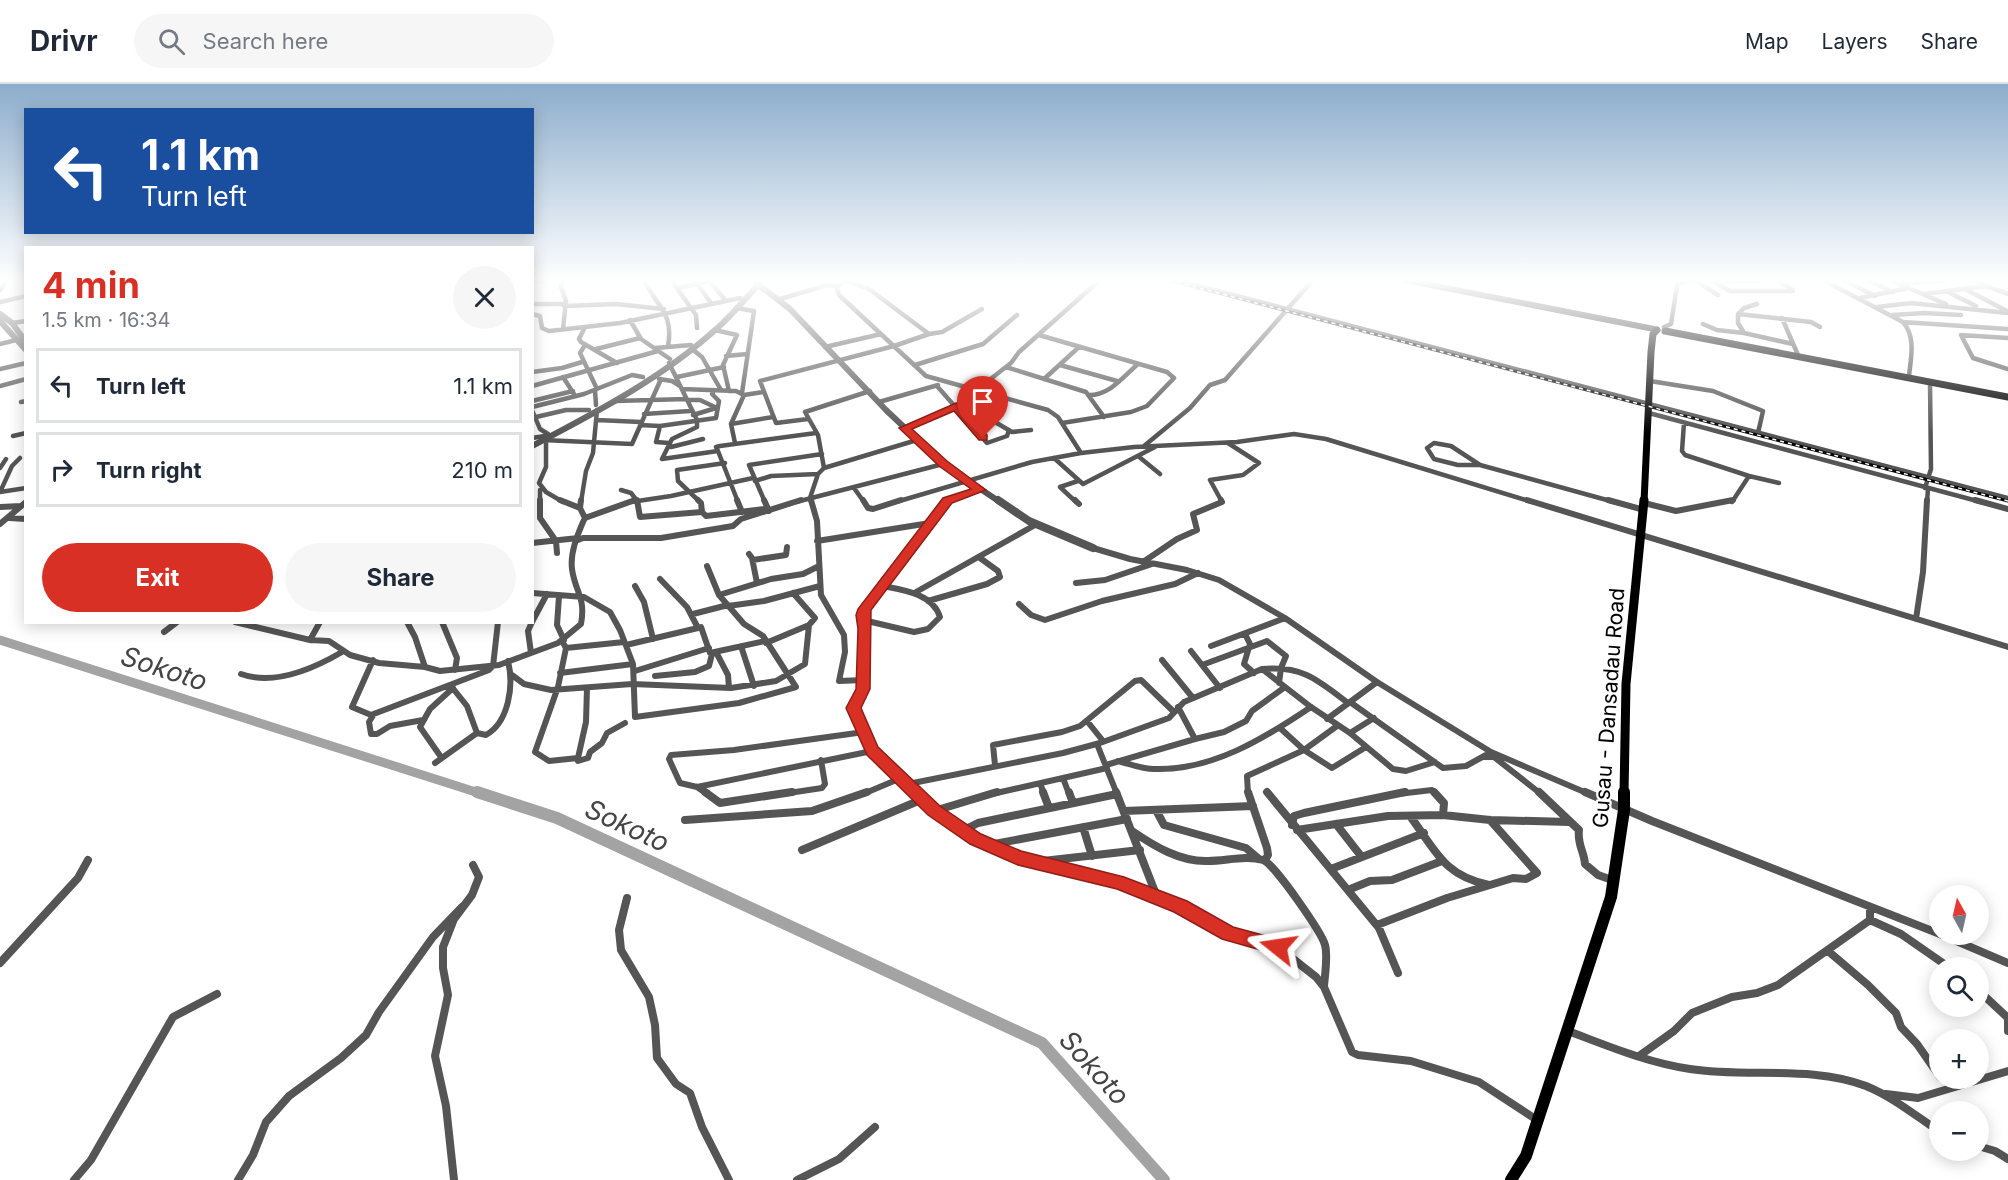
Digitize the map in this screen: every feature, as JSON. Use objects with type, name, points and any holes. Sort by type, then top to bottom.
[{"type":"main road","name":"Gusau - Dansadau Road","points":[[1511,1180],[1526,1156],[1611,897],[1624,810],[1626,684],[1642,535],[1653,334],[1657,331]]},
{"type":"main road","points":[[1671,331],[2008,396]]},
{"type":"main road","points":[[1671,331],[2008,396]]},
{"type":"street","points":[[10,331],[24,348]]},
{"type":"street","points":[[583,331],[579,339],[585,345],[596,349],[616,363]]},
{"type":"street","points":[[636,331],[640,338],[670,361],[687,399],[696,428],[673,436],[662,459],[718,451]]},
{"type":"street","points":[[668,346],[672,331]]},
{"type":"street","points":[[691,347],[709,331]]},
{"type":"street","points":[[534,443],[596,408],[713,331]]},
{"type":"street","points":[[720,331],[737,335],[726,356],[724,367],[729,391]]},
{"type":"street","points":[[735,443],[731,424],[743,394],[747,354],[752,331]]},
{"type":"street","points":[[810,331],[904,428],[943,464],[1035,525],[1093,548],[1143,562],[1198,573],[1233,587],[1285,618],[1377,682],[1491,752],[1624,810],[1929,930]]},
{"type":"street","points":[[878,331],[926,376],[1048,410],[1058,417],[1080,453]]},
{"type":"street","points":[[808,419],[776,423],[759,383],[762,380],[943,331]]},
{"type":"street","points":[[915,365],[983,344],[998,331]]},
{"type":"street","points":[[904,428],[956,406],[1006,367],[1043,331]]},
{"type":"street","points":[[1144,446],[1190,408],[1210,386],[1225,380],[1268,331]]},
{"type":"street","points":[[1372,331],[1649,408],[1758,433],[2008,498]]},
{"type":"street","points":[[1727,331],[1793,344]]},
{"type":"street","points":[[1788,331],[1798,355]]},
{"type":"street","points":[[1909,376],[1912,340],[1910,331]]},
{"type":"street","points":[[825,347],[881,334]]},
{"type":"street","points":[[2008,338],[1961,334],[1973,358],[2008,369]]},
{"type":"street","points":[[1039,335],[1167,372],[1174,378],[1147,406],[1104,417],[1062,423]]},
{"type":"street","points":[[596,349],[640,338]]},
{"type":"street","points":[[0,344],[16,339]]},
{"type":"street","points":[[585,345],[580,353],[585,371],[596,390],[597,420],[593,455],[584,480],[580,508],[585,518]]},
{"type":"street","points":[[534,385],[668,346],[691,347],[701,354],[717,377],[721,390]]},
{"type":"street","points":[[1044,379],[1078,347]]},
{"type":"street","points":[[726,356],[747,354]]},
{"type":"street","points":[[557,553],[556,541],[541,521],[542,490],[539,483],[546,467],[545,438],[536,426],[534,417],[596,408],[651,376],[670,361]]},
{"type":"street","points":[[534,372],[562,368],[582,362]]},
{"type":"street","points":[[0,369],[24,363]]},
{"type":"street","points":[[1089,395],[1100,395],[1137,364]]},
{"type":"street","points":[[1060,365],[1117,381]]},
{"type":"street","points":[[677,377],[724,367]]},
{"type":"street","points":[[1006,367],[1078,389],[1089,395],[1104,417]]},
{"type":"street","points":[[534,401],[596,390],[632,375],[643,377]]},
{"type":"street","points":[[651,376],[672,381],[681,388],[721,390],[743,394],[763,392]]},
{"type":"street","points":[[563,377],[574,394]]},
{"type":"street","points":[[534,438],[593,444],[632,444],[661,379]]},
{"type":"street","points":[[0,386],[24,380]]},
{"type":"street","points":[[1650,381],[1713,391],[1763,411],[1758,433]]},
{"type":"street","points":[[879,402],[944,382]]},
{"type":"street","points":[[1916,619],[1923,572],[1926,477],[1931,469],[1930,382]]},
{"type":"street","points":[[937,386],[987,443],[1007,436],[1009,430]]},
{"type":"street","points":[[644,414],[716,418],[716,408],[720,402],[712,394],[714,390]]},
{"type":"street","points":[[824,468],[816,433],[805,413],[870,391]]},
{"type":"street","points":[[534,408],[574,394]]},
{"type":"street","points":[[613,400],[700,400],[716,408]]},
{"type":"street","points":[[597,420],[660,426],[716,408]]},
{"type":"street","points":[[1649,408],[1684,423],[2008,509]]},
{"type":"street","points":[[545,438],[589,410]]},
{"type":"street","points":[[962,413],[980,416],[1009,428],[1012,432],[1030,430]]},
{"type":"street","points":[[731,424],[773,417]]},
{"type":"street","points":[[1684,423],[1683,453],[1749,476],[1779,483]]},
{"type":"street","points":[[660,426],[656,442],[669,443],[671,447],[704,439]]},
{"type":"street","points":[[13,436],[24,433]]},
{"type":"street","points":[[742,512],[725,463],[716,447],[816,433]]},
{"type":"street","points":[[854,488],[868,508],[873,509],[966,480],[1080,453],[1144,446],[1227,442],[1294,434],[1326,439],[2008,647]]},
{"type":"street","points":[[864,680],[839,681],[845,651],[844,636],[838,620],[822,600],[817,567],[816,510],[810,498],[818,474],[824,468],[917,440]]},
{"type":"street","points":[[1143,562],[1177,539],[1197,530],[1193,514],[1222,502],[1210,480],[1243,475],[1259,463],[1227,442]]},
{"type":"street","points":[[1480,465],[1470,467],[1437,461],[1431,457],[1427,448],[1434,443],[1446,443],[1480,465],[1644,506],[1676,511],[1732,502],[1749,476]]},
{"type":"street","points":[[1079,504],[1060,487],[1078,481],[1087,483],[1100,477],[1101,473],[1111,467],[1156,446]]},
{"type":"street","points":[[769,510],[749,465],[822,454]]},
{"type":"street","points":[[1138,456],[1160,474]]},
{"type":"street","points":[[20,458],[12,466],[0,492],[24,488]]},
{"type":"street","points":[[1054,458],[1078,481]]},
{"type":"street","points":[[0,468],[6,459]]},
{"type":"street","points":[[725,463],[679,468],[678,481],[701,503],[702,512],[706,516],[769,510]]},
{"type":"street","points":[[534,543],[583,538],[662,538],[689,535],[733,526],[741,519],[769,510],[943,464]]},
{"type":"street","points":[[625,723],[607,733],[602,743],[590,752],[588,758],[578,761],[578,758],[549,760],[535,752],[557,690],[564,643],[582,622],[584,597],[571,566],[580,525],[585,518],[638,499],[690,492],[731,482],[818,474]]},
{"type":"street","points":[[534,486],[580,508]]},
{"type":"street","points":[[621,489],[630,491],[638,499],[640,517],[702,512]]},
{"type":"street","points":[[980,490],[948,500],[864,609],[864,680],[855,712],[872,750],[934,811],[962,831],[988,845],[1036,862],[1118,882],[1180,906],[1229,934],[1278,947],[1316,977],[1324,987],[1352,1052],[1358,1055],[1411,1061],[1479,1082],[1538,1121]]},
{"type":"street","points":[[0,507],[23,504]]},
{"type":"street","points":[[0,524],[23,504]]},
{"type":"street","points":[[534,516],[541,515]]},
{"type":"street","points":[[9,518],[24,519]]},
{"type":"street","points":[[817,541],[930,524]]},
{"type":"street","points":[[916,592],[1035,525]]},
{"type":"street","points":[[757,583],[751,557],[788,555],[787,547]]},
{"type":"street","points":[[928,601],[987,584],[1000,577],[998,571],[980,558]]},
{"type":"street","points":[[1076,583],[1106,580],[1152,564]]},
{"type":"street","points":[[534,592],[584,597],[610,612],[634,667],[633,708],[636,717],[739,703],[796,687],[763,636],[744,624],[719,595],[707,566]]},
{"type":"street","points":[[719,595],[757,583],[803,574],[817,567]]},
{"type":"street","points":[[1019,604],[1031,615],[1046,620],[1091,604],[1176,584],[1191,579],[1198,573]]},
{"type":"street","points":[[660,579],[684,601],[693,614],[698,628]]},
{"type":"street","points":[[635,586],[644,602],[653,639]]},
{"type":"street","points":[[693,614],[728,605],[764,601],[820,586]]},
{"type":"street","points":[[863,620],[914,632],[928,629],[941,614],[916,592],[883,586]]},
{"type":"street","points":[[512,675],[518,681],[540,689],[557,690],[633,684],[686,689],[729,688],[754,686],[788,677],[806,663],[809,625],[815,616],[793,593]]},
{"type":"street","points":[[534,618],[547,594]]},
{"type":"street","points":[[559,596],[558,632],[564,643]]},
{"type":"street","points":[[1212,646],[1285,618]]},
{"type":"street","points":[[164,632],[174,624]]},
{"type":"street","points":[[244,624],[328,641],[342,652],[390,665],[425,667],[440,671],[493,666]]},
{"type":"street","points":[[310,639],[320,624]]},
{"type":"street","points":[[407,624],[415,637],[425,667]]},
{"type":"street","points":[[443,624],[457,658],[455,670]]},
{"type":"street","points":[[493,666],[494,639],[498,624]]},
{"type":"street","points":[[531,624],[528,631],[531,653]]},
{"type":"street","points":[[560,672],[634,667],[766,642],[809,625]]},
{"type":"street","points":[[441,757],[435,744],[420,732],[423,720],[437,701],[452,687],[493,666],[564,643],[625,643],[653,639],[701,627],[728,675],[729,688]]},
{"type":"street","points":[[1245,634],[1249,640],[1243,662],[1254,673]]},
{"type":"street","points":[[1202,665],[1264,641],[1270,642],[1286,655],[1281,668],[1282,685]]},
{"type":"street","points":[[741,646],[754,686]]},
{"type":"street","points":[[655,676],[695,672],[707,667],[710,665],[713,651]]},
{"type":"street","points":[[1191,651],[1220,688]]},
{"type":"street","points":[[241,674],[248,677],[262,677],[294,673],[319,666],[342,652]]},
{"type":"street","points":[[374,660],[352,707],[361,713],[375,714],[447,685],[452,687],[466,706],[477,733],[481,735],[495,730],[510,697],[512,675],[508,661]]},
{"type":"street","points":[[1162,660],[1193,698]]},
{"type":"street","points":[[908,784],[1063,753],[1100,743],[1169,718],[1176,709],[1193,698],[1262,669],[1281,668],[1306,671],[1443,768],[1453,769],[1473,764],[1491,752]]},
{"type":"street","points":[[1262,669],[1337,726],[1350,733],[1397,771],[1406,771],[1435,762]]},
{"type":"street","points":[[995,765],[993,745],[1062,732],[1080,726],[1139,680],[1176,709],[1195,740]]},
{"type":"street","points":[[1327,718],[1377,682]]},
{"type":"street","points":[[934,811],[969,799],[1107,767],[1118,761],[1224,732],[1246,721],[1252,711],[1282,685]]},
{"type":"street","points":[[578,758],[586,722],[587,688]]},
{"type":"street","points":[[1118,761],[1160,769],[1208,762],[1261,740],[1311,707]]},
{"type":"street","points":[[375,714],[369,722],[371,734],[377,734],[390,726],[423,720]]},
{"type":"street","points":[[1350,733],[1374,718]]},
{"type":"street","points":[[1087,722],[1100,743],[1157,897]]},
{"type":"street","points":[[1132,831],[1167,852],[1198,861],[1262,859],[1268,855],[1267,848],[1246,788],[1247,776],[1304,750],[1337,726]]},
{"type":"street","points":[[1280,728],[1304,750],[1332,768],[1366,747]]},
{"type":"street","points":[[821,760],[825,784],[822,788],[720,803],[697,787],[680,783],[669,759],[671,755],[735,750],[864,732]]},
{"type":"street","points":[[435,763],[477,733]]},
{"type":"street","points":[[697,787],[872,750]]},
{"type":"street","points":[[1484,757],[1494,757],[1502,766],[1544,797],[1579,830],[1577,842],[1584,854],[1585,864],[1598,875],[1612,880]]},
{"type":"street","points":[[685,820],[812,811],[844,802],[901,778]]},
{"type":"street","points":[[1064,778],[1073,803]]},
{"type":"street","points":[[1040,783],[1049,808]]},
{"type":"street","points":[[1294,827],[1294,816],[1417,790],[1432,790],[1444,803],[1443,815]]},
{"type":"street","points":[[1267,792],[1377,925],[1384,936],[1398,973]]},
{"type":"street","points":[[962,831],[978,823],[1117,794]]},
{"type":"street","points":[[802,850],[923,799]]},
{"type":"street","points":[[1124,811],[1253,806]]},
{"type":"street","points":[[1156,810],[1164,825],[1246,848],[1262,859],[1304,909],[1326,946],[1324,987]]},
{"type":"street","points":[[1294,827],[1336,824],[1388,816],[1443,815],[1490,820],[1569,822]]},
{"type":"street","points":[[1410,816],[1451,871],[1464,878],[1490,885]]},
{"type":"street","points":[[988,845],[1127,819]]},
{"type":"street","points":[[1377,925],[1447,898],[1513,878],[1526,879],[1537,873],[1490,820]]},
{"type":"street","points":[[1336,824],[1361,856]]},
{"type":"street","points":[[1083,827],[1092,856]]},
{"type":"street","points":[[1330,868],[1424,833]]},
{"type":"street","points":[[1036,862],[1140,850]]},
{"type":"street","points":[[0,963],[78,878],[88,860]]},
{"type":"street","points":[[1348,890],[1370,880],[1392,880],[1442,861]]},
{"type":"street","points":[[238,1180],[254,1155],[266,1122],[289,1096],[341,1058],[366,1035],[384,1005],[433,936],[472,895],[479,877],[473,865]]},
{"type":"street","points":[[627,898],[619,930],[621,950],[649,997],[655,1025],[657,1058],[676,1084],[690,1093],[702,1126],[729,1180]]},
{"type":"street","points":[[454,1180],[446,1106],[435,1056],[448,995],[442,947],[462,907]]},
{"type":"street","points":[[1870,907],[1870,920]]},
{"type":"street","points":[[1639,1056],[1674,1031],[1692,1013],[1732,997],[1757,993],[1778,985],[1870,920]]},
{"type":"street","points":[[1870,920],[1901,934],[1934,957]]},
{"type":"street","points":[[1966,945],[2008,963]]},
{"type":"street","points":[[1828,951],[1868,985],[1896,1013],[1901,1027],[1929,1062]]},
{"type":"street","points":[[74,1180],[92,1160],[132,1084],[173,1017],[217,994]]},
{"type":"street","points":[[1989,1001],[2008,1019],[2008,1030]]},
{"type":"street","points":[[1568,1031],[1639,1056],[1701,1071],[1831,1078],[1855,1082],[1882,1093],[1929,1125]]},
{"type":"street","points":[[1882,1093],[1918,1098],[1948,1091],[2008,1071]]},
{"type":"street","points":[[798,1180],[825,1169],[847,1154],[875,1127]]},
{"type":"street","points":[[1989,1149],[2008,1159]]},
{"type":"waterway","name":"Sokoto","points":[[0,640],[482,794]]},
{"type":"waterway","name":"Sokoto","points":[[477,792],[557,818],[1042,1043],[1164,1180]]},
{"type":"railway","points":[[1363,331],[2008,501]]},
{"type":"route","points":[[983,438],[956,406],[904,428],[943,464],[980,490],[948,500],[942,506],[921,537],[864,609],[862,615],[865,629],[863,689],[854,708],[872,750],[934,811],[975,839],[1018,858],[1118,882],[1180,906],[1229,934],[1278,947]]}]
